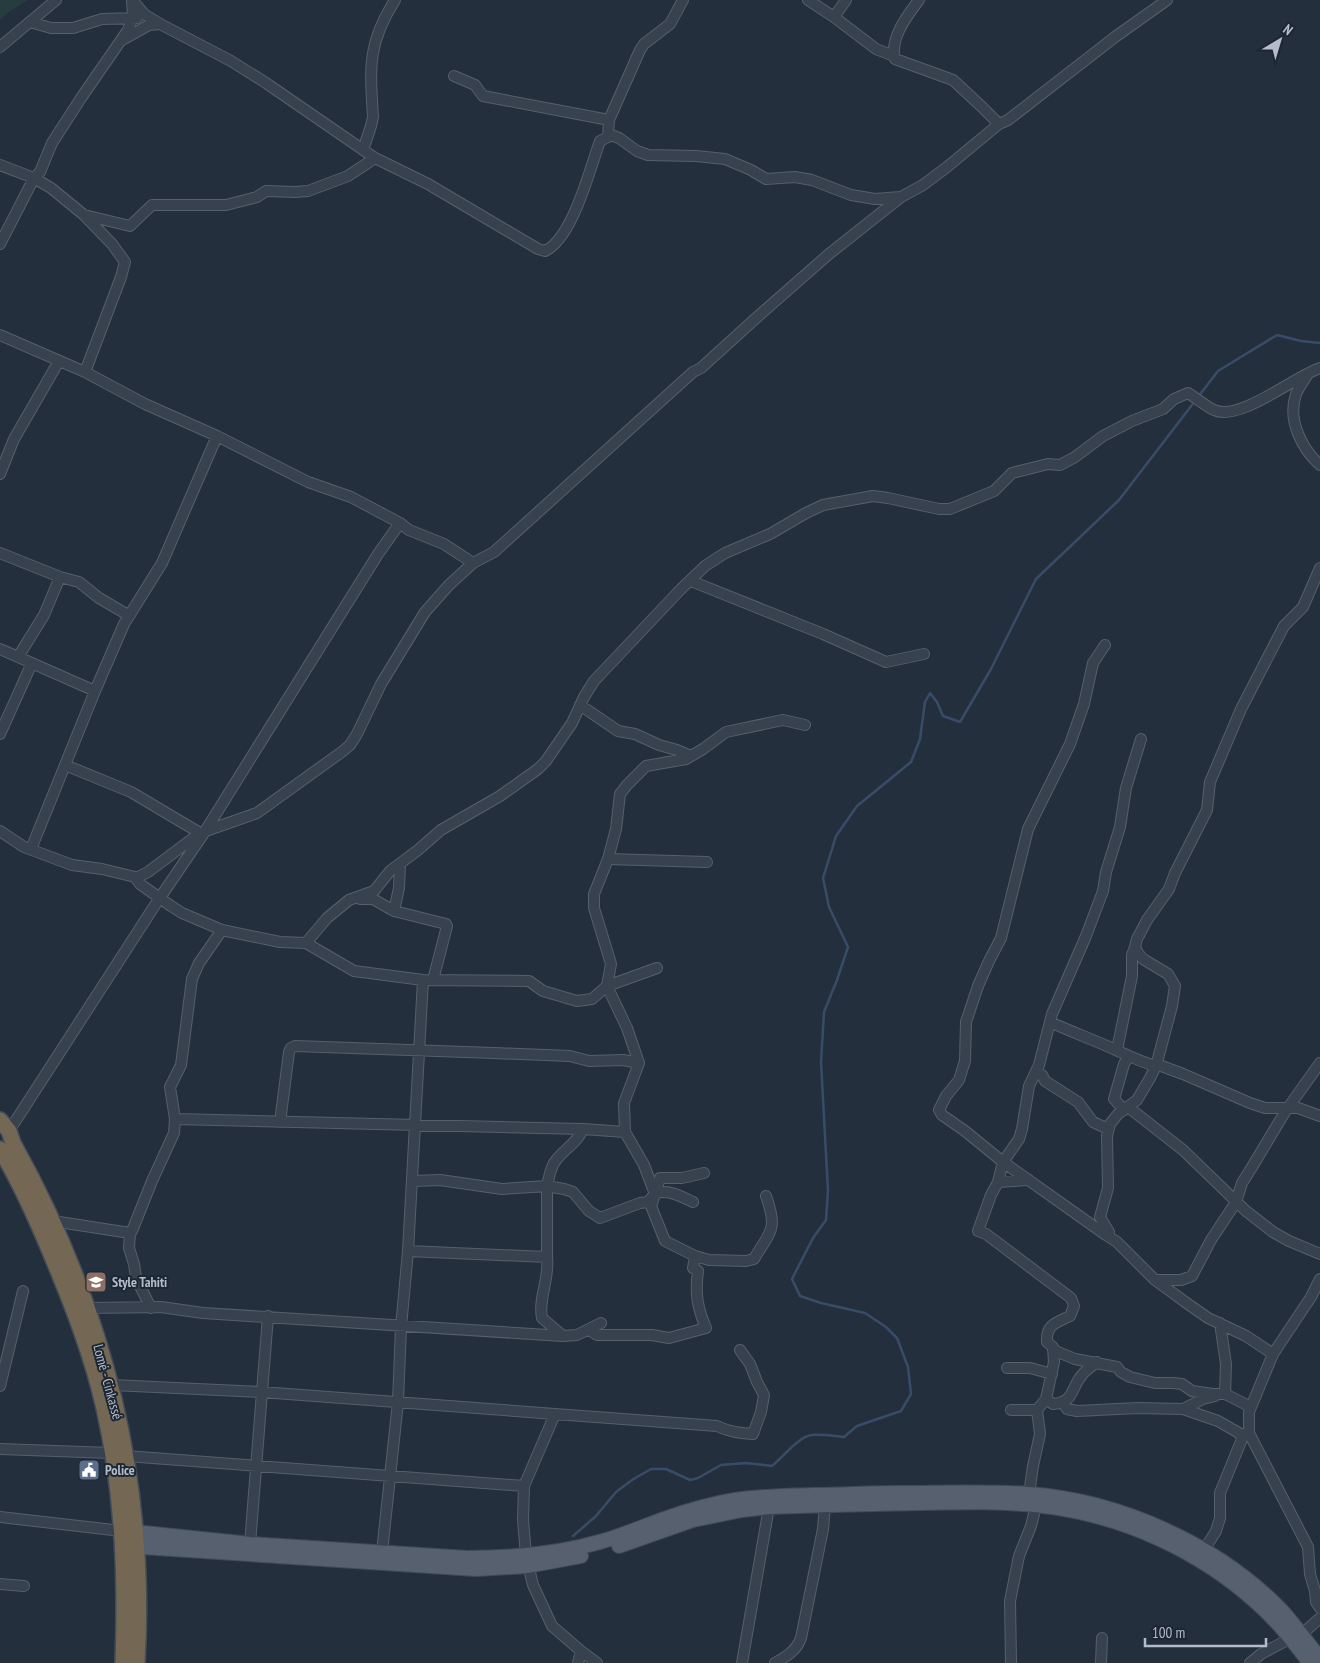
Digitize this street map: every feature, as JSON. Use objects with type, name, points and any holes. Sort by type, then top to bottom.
[{"type":"highway","name":"Lomé - Cinkassé","points":[[4,1126],[53,1221],[74,1269],[112,1385],[130,1539],[137,1663]]},
{"type":"highway","name":"Lomé - Cinkassé","points":[[0,1149],[11,1166],[40,1227],[80,1327],[119,1454]]},
{"type":"highway","name":"Lomé - Cinkassé","points":[[123,1663],[130,1539]]},
{"type":"main road","points":[[130,1539],[250,1544],[526,1561],[604,1541],[698,1508],[735,1500],[771,1496],[963,1492],[1032,1500],[1116,1522],[1167,1542],[1195,1556],[1218,1571],[1256,1601],[1320,1659]]},
{"type":"main road","points":[[130,1539],[468,1568],[587,1555],[692,1520],[717,1514],[769,1507],[995,1503],[1067,1499],[1120,1513],[1155,1526],[1204,1550],[1256,1588],[1281,1611],[1310,1663]]},
{"type":"street","points":[[0,47],[56,0]]},
{"type":"street","points":[[132,0],[144,14],[266,82],[375,158],[428,184],[538,249],[545,251],[556,244],[570,221],[582,195],[600,141],[608,137],[608,134],[619,138],[637,151],[648,155],[696,156],[725,160],[766,179],[795,177],[812,180],[851,195],[875,200],[901,197]]},
{"type":"street","points":[[0,244],[34,178],[40,172],[52,143],[128,30],[132,19],[132,0]]},
{"type":"street","points":[[363,150],[373,117],[370,79],[371,60],[384,19],[395,0]]},
{"type":"street","points":[[608,137],[609,120],[640,50],[644,44],[670,24],[682,0]]},
{"type":"street","points":[[808,0],[876,49],[894,56],[895,59],[953,80],[999,124]]},
{"type":"street","points":[[834,17],[846,0]]},
{"type":"street","points":[[894,56],[893,46],[902,25],[919,0]]},
{"type":"street","points":[[136,878],[148,872],[202,833],[257,813],[350,746],[386,676],[418,622],[449,586],[473,563],[494,552],[693,372],[701,368],[830,254],[901,197],[923,185],[947,168],[999,124],[1015,115],[1115,37],[1167,0]]},
{"type":"street","points":[[30,22],[51,28],[74,28],[102,19],[155,21]]},
{"type":"street","points":[[121,41],[155,21]]},
{"type":"street","points":[[454,76],[475,85],[483,96],[609,120]]},
{"type":"street","points":[[84,215],[130,226],[152,205],[226,205],[257,197],[266,192],[308,191],[348,176],[375,158]]},
{"type":"street","points":[[0,164],[34,178],[51,188],[84,215],[112,244],[125,262],[85,372]]},
{"type":"street","points":[[0,335],[85,372],[145,404],[216,436],[308,482],[351,497],[415,533],[444,544],[473,563]]},
{"type":"street","points":[[0,474],[14,439],[59,361]]},
{"type":"street","points":[[306,944],[322,923],[349,900],[374,891],[390,871],[440,830],[500,796],[538,769],[546,761],[572,723],[594,681],[681,589],[705,566],[725,553],[770,534],[823,505],[873,496],[939,509],[950,509],[994,491],[1012,473],[1048,464],[1060,465],[1075,457],[1104,436],[1132,421],[1163,409],[1174,399],[1188,393],[1214,410],[1228,413],[1272,395],[1308,373],[1320,368]]},
{"type":"street","points":[[1308,373],[1296,395],[1294,414],[1299,438],[1310,456],[1320,465]]},
{"type":"street","points":[[31,849],[124,624],[165,558],[216,436]]},
{"type":"street","points":[[4,1126],[160,898],[378,554],[400,523]]},
{"type":"street","points":[[0,553],[60,577],[78,582],[99,598],[128,615]]},
{"type":"street","points":[[1117,1050],[1132,976],[1132,955],[1137,939],[1147,920],[1169,889],[1175,873],[1207,810],[1210,782],[1241,709],[1284,626],[1303,607],[1320,568]]},
{"type":"street","points":[[18,657],[44,615],[60,577]]},
{"type":"street","points":[[691,581],[823,634],[886,662],[924,654]]},
{"type":"street","points":[[1106,645],[1093,663],[1084,704],[1070,744],[1028,829],[1001,938],[978,986],[966,1022],[965,1061],[959,1080],[946,1096],[939,1110],[942,1115],[1003,1162],[1117,1242],[1155,1280],[1208,1318],[1246,1336],[1273,1354]]},
{"type":"street","points":[[0,649],[95,691]]},
{"type":"street","points":[[0,734],[32,663]]},
{"type":"street","points":[[580,705],[618,731],[635,734],[691,756]]},
{"type":"street","points":[[603,989],[611,964],[594,908],[594,894],[608,859],[616,829],[620,794],[646,766],[686,759],[726,732],[783,720],[805,725]]},
{"type":"street","points":[[1011,1410],[1036,1410],[1046,1399],[1054,1362],[1053,1350],[1047,1342],[1046,1332],[1050,1327],[1070,1316],[1074,1306],[1071,1298],[986,1234],[978,1231],[991,1195],[998,1182],[1003,1162],[1019,1139],[1029,1086],[1039,1065],[1050,1022],[1103,890],[1106,872],[1120,827],[1126,788],[1141,739]]},
{"type":"street","points":[[65,765],[131,792],[202,833]]},
{"type":"street","points":[[0,831],[20,845],[72,865],[131,875],[140,884],[182,913],[222,930],[280,942],[306,944],[354,971],[428,980],[529,981],[543,991],[577,1002],[592,999],[603,989],[657,968]]},
{"type":"street","points":[[608,859],[707,862]]},
{"type":"street","points":[[394,911],[399,888],[400,864]]},
{"type":"street","points":[[349,900],[373,899],[394,911],[447,926],[428,980],[418,1050],[416,1126],[408,1251],[400,1327],[398,1402],[382,1552]]},
{"type":"street","points":[[151,1308],[136,1278],[129,1248],[130,1233],[174,1134],[175,1119],[170,1087],[181,1065],[192,979],[199,963],[222,930]]},
{"type":"street","points":[[1106,1236],[1109,1232],[1100,1217],[1108,1188],[1108,1129],[1113,1119],[1141,1093],[1156,1065],[1172,1006],[1175,986],[1168,974],[1143,959],[1135,947]]},
{"type":"street","points":[[603,989],[613,997],[639,1063],[624,1103],[626,1132],[644,1165],[655,1194]]},
{"type":"street","points":[[1050,1022],[1082,1037],[1117,1050],[1128,1057],[1183,1074],[1250,1103],[1265,1108],[1298,1108],[1320,1116]]},
{"type":"street","points":[[280,1122],[289,1052],[293,1046],[570,1056],[589,1061],[623,1060],[639,1063]]},
{"type":"street","points":[[1128,1057],[1124,1064],[1114,1099],[1183,1150],[1236,1201],[1273,1232],[1320,1254]]},
{"type":"street","points":[[1155,1280],[1181,1280],[1192,1276],[1211,1240],[1236,1201],[1242,1184],[1252,1167],[1289,1107],[1320,1062]]},
{"type":"street","points":[[1036,1072],[1042,1075],[1045,1081],[1078,1102],[1093,1122],[1108,1129]]},
{"type":"street","points":[[175,1119],[583,1129],[626,1132]]},
{"type":"street","points":[[563,1336],[542,1318],[548,1266],[546,1257],[547,1186],[549,1174],[555,1161],[579,1138],[583,1129]]},
{"type":"street","points":[[704,1173],[682,1178],[660,1178],[651,1206],[665,1241],[695,1256],[709,1260],[746,1261],[754,1259],[773,1226],[772,1214],[766,1196]]},
{"type":"street","points":[[412,1181],[440,1180],[502,1189],[547,1186],[573,1192],[589,1211],[600,1218],[640,1203],[648,1202],[655,1194],[661,1191],[693,1202]]},
{"type":"street","points":[[998,1182],[1029,1180]]},
{"type":"street","points":[[53,1221],[130,1233]]},
{"type":"street","points":[[408,1251],[546,1257]]},
{"type":"street","points":[[589,1330],[597,1335],[652,1335],[669,1338],[706,1328],[700,1314],[695,1290],[698,1271],[693,1268],[695,1256]]},
{"type":"street","points":[[1320,1279],[1311,1297],[1273,1354],[1250,1407],[1248,1423],[1249,1433],[1308,1548],[1310,1574],[1316,1602],[1320,1608]]},
{"type":"street","points":[[0,1386],[23,1292]]},
{"type":"street","points":[[87,1308],[151,1308],[400,1327],[563,1336],[577,1335],[601,1323]]},
{"type":"street","points":[[250,1544],[268,1316]]},
{"type":"street","points":[[1220,1323],[1226,1364],[1223,1394]]},
{"type":"street","points":[[112,1385],[261,1392],[717,1426],[725,1430],[753,1434],[761,1412],[764,1395],[750,1364],[740,1350]]},
{"type":"street","points":[[1053,1350],[1075,1359],[1117,1367],[1121,1372],[1130,1377],[1155,1383],[1182,1384],[1192,1391],[1223,1394],[1250,1407]]},
{"type":"street","points":[[1046,1399],[1053,1404],[1063,1403],[1070,1398],[1081,1376],[1097,1362]]},
{"type":"street","points":[[1006,1368],[1038,1369],[1052,1374]]},
{"type":"street","points":[[1183,1409],[1203,1399],[1223,1394]]},
{"type":"street","points":[[1063,1403],[1067,1409],[1077,1411],[1138,1408],[1183,1409],[1218,1421],[1240,1433],[1242,1438]]},
{"type":"street","points":[[1011,1663],[1010,1601],[1019,1556],[1031,1526],[1032,1466],[1040,1434],[1036,1410]]},
{"type":"street","points":[[555,1414],[524,1486],[522,1519],[526,1561],[533,1585],[552,1626],[581,1652],[597,1663]]},
{"type":"street","points":[[1204,1550],[1216,1531],[1220,1518],[1220,1493],[1248,1423]]},
{"type":"street","points":[[0,1449],[119,1454],[390,1477],[524,1486]]},
{"type":"street","points":[[775,1663],[787,1656],[799,1644],[801,1638],[823,1529],[825,1505]]},
{"type":"street","points":[[742,1663],[769,1507]]},
{"type":"street","points":[[0,1517],[130,1539]]},
{"type":"street","points":[[0,1584],[24,1586]]},
{"type":"street","points":[[1250,1663],[1261,1654],[1296,1636],[1320,1618]]},
{"type":"street","points":[[1101,1663],[1102,1638]]},
{"type":"street","points":[[578,1663],[581,1652]]},
{"type":"green space","points":[[0,0],[28,0],[7,13],[0,20]]},
{"type":"waterway","points":[[1198,397],[1218,371],[1277,335],[1301,341],[1320,343]]},
{"type":"waterway","points":[[573,1536],[596,1516],[616,1492],[651,1469],[666,1469],[690,1480],[698,1478],[721,1465],[746,1463],[772,1466],[807,1436],[844,1437],[857,1426],[901,1411],[911,1394],[908,1367],[897,1338],[886,1327],[865,1313],[800,1296],[792,1279],[813,1238],[826,1220],[828,1191],[821,1062],[824,1012],[848,947],[829,907],[823,878],[836,836],[857,806],[911,762],[920,739],[925,702],[930,693],[937,702],[943,716],[960,722],[991,669],[1036,579],[1119,500],[1195,401]]},
{"type":"place","name":"Style Tahiti","points":[[96,1282]]},
{"type":"place","name":"Police","points":[[89,1470]]}]
